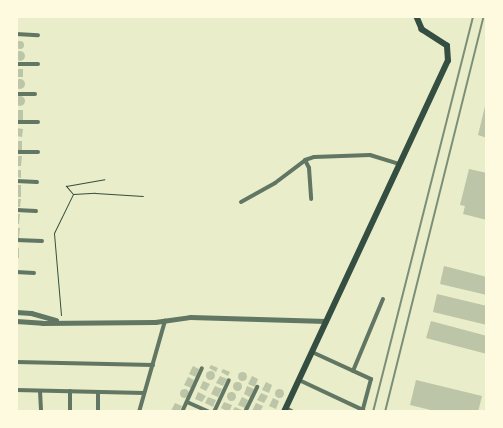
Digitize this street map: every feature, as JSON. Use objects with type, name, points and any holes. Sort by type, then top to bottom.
[{"type":"main road","points":[[285,410],[449,58],[446,46],[422,30],[416,16]]},
{"type":"street","points":[[16,34],[38,35]]},
{"type":"street","points":[[16,64],[38,64]]},
{"type":"street","points":[[16,94],[36,94]]},
{"type":"street","points":[[16,122],[38,122]]},
{"type":"street","points":[[16,152],[38,152]]},
{"type":"street","points":[[241,202],[275,183],[305,160],[314,157],[358,154],[380,157],[400,164]]},
{"type":"street","points":[[305,160],[309,168],[311,199]]},
{"type":"street","points":[[16,181],[37,182]]},
{"type":"street","points":[[16,210],[36,211]]},
{"type":"street","points":[[16,240],[42,241]]},
{"type":"street","points":[[16,272],[34,273]]},
{"type":"street","points":[[353,371],[384,299]]},
{"type":"street","points":[[16,312],[32,313],[61,321]]},
{"type":"street","points":[[16,321],[42,323],[61,321],[165,321],[190,317],[326,321]]},
{"type":"street","points":[[139,412],[165,321]]},
{"type":"street","points":[[299,380],[362,411],[371,379],[312,352]]},
{"type":"street","points":[[16,362],[153,365]]},
{"type":"street","points":[[182,412],[202,368]]},
{"type":"street","points":[[214,412],[229,380]]},
{"type":"street","points":[[245,412],[257,386]]},
{"type":"street","points":[[16,390],[144,393]]},
{"type":"street","points":[[40,391],[41,412]]},
{"type":"street","points":[[70,391],[70,412]]},
{"type":"street","points":[[98,392],[98,412]]},
{"type":"street","points":[[187,402],[209,412]]},
{"type":"street","points":[[285,410],[293,412]]},
{"type":"path","points":[[73,194],[66,186],[104,179]]},
{"type":"path","points":[[73,194],[95,193],[142,196]]},
{"type":"path","points":[[61,321],[54,233],[73,194]]},
{"type":"building","points":[[20,41],[24,45],[20,49],[16,45]]},
{"type":"building","points":[[18,51],[22,51],[25,56],[24,60],[18,61],[15,58],[15,54]]},
{"type":"building","points":[[16,69],[23,69],[23,77],[16,77]]},
{"type":"building","points":[[20,79],[25,84],[20,89],[15,84]]},
{"type":"building","points":[[20,96],[25,101],[20,106],[15,101]]},
{"type":"building","points":[[487,102],[487,138],[478,135]]},
{"type":"building","points":[[16,110],[23,110],[23,121],[16,120]]},
{"type":"building","points":[[16,128],[23,129],[22,137],[16,136]]},
{"type":"building","points":[[16,141],[22,141],[22,151],[16,151]]},
{"type":"building","points":[[16,156],[22,156],[21,166],[16,166]]},
{"type":"building","points":[[469,169],[487,173],[487,220],[463,214],[465,206],[460,205]]},
{"type":"building","points":[[16,170],[21,170],[21,178],[16,177]]},
{"type":"building","points":[[16,185],[21,185],[21,197],[16,197]]},
{"type":"building","points":[[16,199],[21,199],[20,207],[16,207]]},
{"type":"building","points":[[16,214],[20,214],[19,224],[16,224]]},
{"type":"building","points":[[16,228],[20,228],[19,238],[16,238]]},
{"type":"building","points":[[16,248],[19,248],[19,258],[16,258]]},
{"type":"building","points":[[444,266],[487,277],[487,295],[440,284]]},
{"type":"building","points":[[437,294],[487,306],[487,325],[433,312]]},
{"type":"building","points":[[431,321],[487,336],[487,354],[426,338]]},
{"type":"building","points":[[211,365],[218,368],[216,372],[209,368]]},
{"type":"building","points":[[193,366],[199,369],[196,377],[189,374]]},
{"type":"building","points":[[223,369],[230,372],[228,376],[221,372]]},
{"type":"building","points":[[210,371],[214,375],[210,379],[206,375]]},
{"type":"building","points":[[242,372],[246,376],[242,380],[238,376]]},
{"type":"building","points":[[220,376],[227,379],[223,386],[216,383]]},
{"type":"building","points":[[252,376],[258,379],[255,387],[248,384]]},
{"type":"building","points":[[188,377],[194,380],[191,388],[184,385]]},
{"type":"building","points":[[416,380],[482,396],[478,412],[439,412],[410,405]]},
{"type":"building","points":[[203,381],[210,384],[206,391],[200,388]]},
{"type":"building","points":[[237,382],[241,386],[237,390],[233,386]]},
{"type":"building","points":[[266,382],[272,385],[269,393],[262,390]]},
{"type":"building","points":[[215,386],[222,389],[218,397],[211,394]]},
{"type":"building","points":[[247,386],[254,389],[250,397],[244,394]]},
{"type":"building","points":[[184,389],[188,393],[184,397],[180,393]]},
{"type":"building","points":[[279,389],[283,393],[279,397],[275,393]]},
{"type":"building","points":[[198,392],[206,396],[202,402],[195,399]]},
{"type":"building","points":[[231,392],[235,396],[231,400],[227,396]]},
{"type":"building","points":[[261,393],[268,396],[264,403],[257,400]]},
{"type":"building","points":[[208,397],[216,400],[213,407],[205,403]]},
{"type":"building","points":[[242,397],[248,400],[245,408],[238,405]]},
{"type":"building","points":[[273,398],[279,401],[276,409],[269,406]]},
{"type":"building","points":[[224,402],[232,405],[229,412],[221,408]]},
{"type":"building","points":[[175,403],[182,406],[179,412],[171,411]]},
{"type":"building","points":[[256,403],[263,406],[260,412],[252,411]]},
{"type":"building","points":[[235,407],[242,410],[242,412],[232,412]]},
{"type":"railway","points":[[373,412],[473,16]]},
{"type":"railway","points":[[385,412],[484,16]]}]
